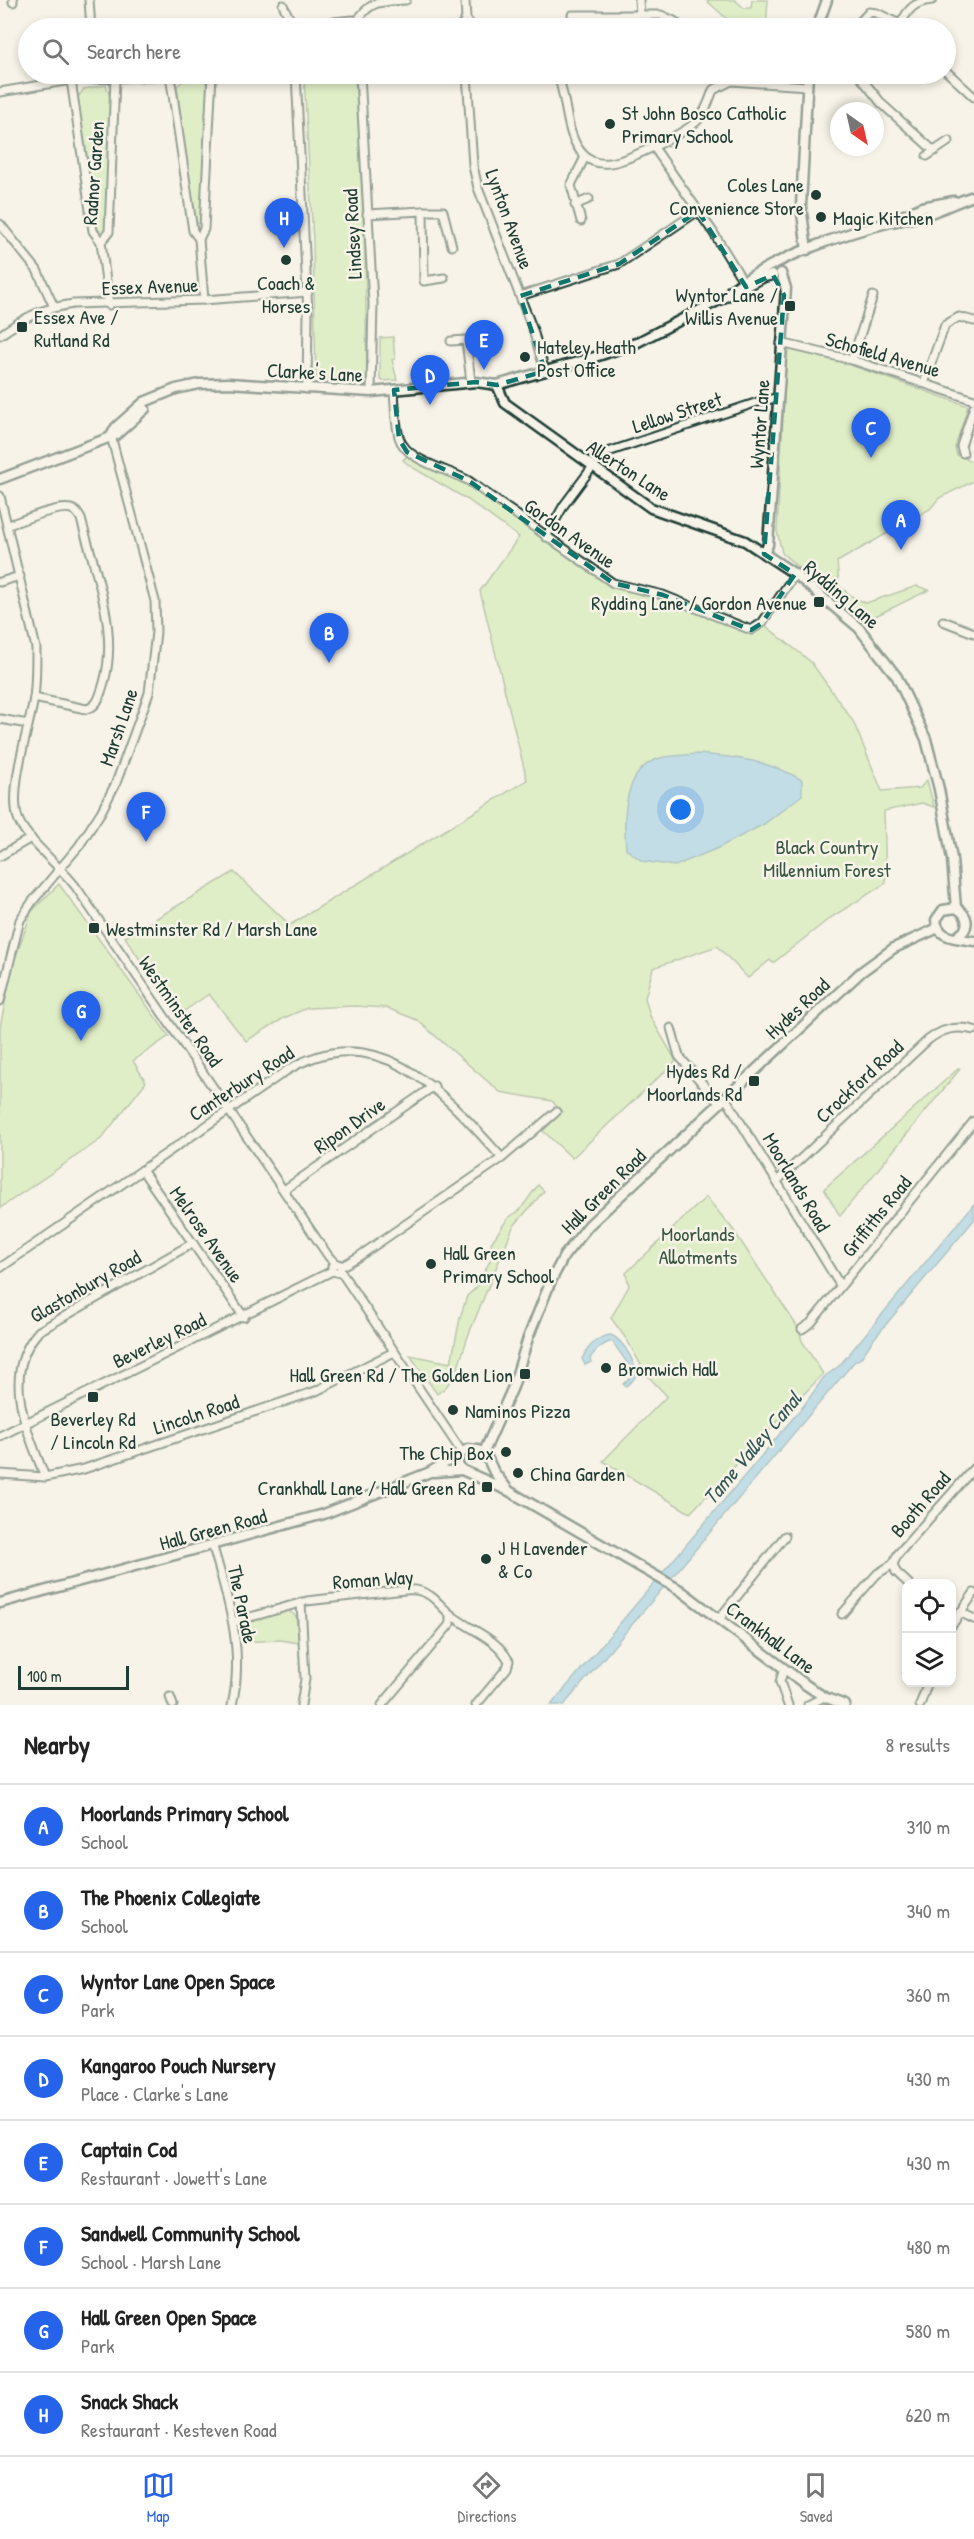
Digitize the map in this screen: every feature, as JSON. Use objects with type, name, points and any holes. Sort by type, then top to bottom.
[{"type":"street","points":[[89,0],[90,18]]},
{"type":"street","points":[[359,18],[366,7],[373,3],[406,0]]},
{"type":"street","points":[[465,0],[466,18]]},
{"type":"street","points":[[639,0],[640,14]]},
{"type":"street","points":[[821,18],[827,0]]},
{"type":"street","points":[[907,18],[912,6],[922,1],[932,0]]},
{"type":"street","points":[[283,5],[290,18]]},
{"type":"street","points":[[863,18],[869,12],[887,18]]},
{"type":"street","points":[[572,15],[640,14],[661,15],[668,18]]},
{"type":"street","points":[[956,81],[974,97]]},
{"type":"street","points":[[0,92],[47,84]]},
{"type":"street","points":[[72,84],[93,231],[101,242]]},
{"type":"street","name":"Radnor Garden","points":[[109,305],[101,242],[109,232],[115,84]]},
{"type":"street","points":[[171,84],[193,231],[199,239],[204,300]]},
{"type":"street","points":[[199,239],[204,230],[211,84]]},
{"type":"street","points":[[297,84],[308,292],[307,389]]},
{"type":"street","name":"Lindsey Road","points":[[361,84],[373,332],[371,392]]},
{"type":"street","name":"Lynton Avenue","points":[[468,84],[473,166],[478,188],[533,330],[545,371]]},
{"type":"street","points":[[560,84],[576,147],[585,157],[596,162],[610,163],[620,162],[688,128],[699,120],[707,108],[713,90],[720,84]]},
{"type":"street","points":[[787,84],[807,86],[801,206],[804,251]]},
{"type":"street","points":[[866,84],[882,104],[934,151]]},
{"type":"street","points":[[927,156],[949,141]]},
{"type":"street","points":[[653,146],[743,282]]},
{"type":"street","points":[[581,221],[571,185],[585,157]]},
{"type":"street","points":[[497,385],[636,343],[776,271],[791,255],[893,221],[934,212],[959,200],[974,196]]},
{"type":"street","points":[[575,205],[589,199]]},
{"type":"street","points":[[423,211],[424,281],[444,278]]},
{"type":"street","points":[[368,214],[443,211],[452,246]]},
{"type":"street","points":[[520,296],[619,264],[698,211]]},
{"type":"street","points":[[0,224],[37,270],[54,307]]},
{"type":"street","points":[[804,230],[818,246]]},
{"type":"street","points":[[716,301],[743,282],[776,271]]},
{"type":"street","name":"Wyntor Lane","points":[[764,554],[768,545],[786,284],[776,271]]},
{"type":"street","points":[[743,282],[756,281]]},
{"type":"street","name":"Essex Avenue","points":[[0,335],[34,312],[73,304],[109,305],[308,292]]},
{"type":"street","points":[[852,360],[873,296]]},
{"type":"street","points":[[924,383],[945,325],[959,317],[974,321]]},
{"type":"street","points":[[451,341],[466,340],[474,382]]},
{"type":"street","name":"Schofield Avenue","points":[[781,343],[852,360],[974,400]]},
{"type":"street","name":"Clarke's Lane","points":[[0,479],[122,431],[154,399],[189,386],[215,383],[371,392],[474,382],[497,385]]},
{"type":"street","name":"Allerton Lane","points":[[497,385],[505,403],[651,508],[745,541],[764,554]]},
{"type":"street","name":"Gordon Avenue","points":[[393,390],[399,439],[407,453],[456,473],[613,583],[663,595],[751,630],[762,623],[795,574]]},
{"type":"street","name":"Lellow Street","points":[[592,466],[602,454],[764,400],[778,398]]},
{"type":"street","points":[[963,453],[961,446],[974,407]]},
{"type":"street","name":"Marsh Lane","points":[[0,1001],[20,920],[101,812],[116,783],[146,702],[152,676],[156,632],[155,601],[111,436]]},
{"type":"street","points":[[546,537],[592,466]]},
{"type":"street","name":"Westminster Road","points":[[0,496],[36,648],[37,674],[34,698],[16,787],[20,821],[31,838],[61,868],[337,1268],[460,1454]]},
{"type":"street","points":[[8,525],[59,510],[76,511],[81,519],[108,627],[109,654],[104,684],[98,702],[92,708],[86,709],[34,698]]},
{"type":"street","name":"Rydding Lane","points":[[764,554],[795,574],[859,628],[885,660],[909,699],[926,739],[939,789],[952,859],[956,908]]},
{"type":"street","points":[[0,582],[20,576]]},
{"type":"street","points":[[944,621],[974,633]]},
{"type":"street","points":[[0,719],[28,724]]},
{"type":"street","points":[[0,856],[31,838]]},
{"type":"street","points":[[956,908],[964,913],[974,936]]},
{"type":"street","name":"Hydes Road","points":[[692,1129],[861,972],[894,948],[938,928],[936,920],[939,914],[946,909],[956,908]]},
{"type":"street","points":[[957,937],[969,921]]},
{"type":"street","points":[[938,928],[945,936],[974,941]]},
{"type":"street","name":"Moorlands Road","points":[[671,1028],[679,1056],[722,1100],[777,1181],[840,1285]]},
{"type":"street","name":"Crockford Road","points":[[777,1181],[928,1040],[951,1028],[974,1030]]},
{"type":"street","name":"Canterbury Road","points":[[0,1268],[298,1064],[332,1053],[377,1055],[415,1073],[434,1086],[502,1158]]},
{"type":"street","name":"Ripon Drive","points":[[284,1191],[434,1086]]},
{"type":"street","name":"Beverley Road","points":[[0,1436],[244,1317],[358,1257],[502,1158],[556,1112]]},
{"type":"street","name":"Griffiths Road","points":[[802,1329],[811,1323],[974,1121]]},
{"type":"street","name":"Hall Green Road","points":[[484,1452],[513,1387],[528,1338],[550,1283],[564,1256],[589,1225],[692,1129]]},
{"type":"street","name":"Melrose Avenue","points":[[142,1170],[244,1317]]},
{"type":"street","name":"Glastonbury Road","points":[[45,1477],[14,1403],[14,1379],[18,1360],[33,1336],[193,1243]]},
{"type":"street","name":"Lincoln Road","points":[[0,1474],[45,1477],[84,1469],[316,1391],[394,1352]]},
{"type":"street","points":[[471,1449],[484,1452],[509,1491],[462,1470],[458,1465],[460,1454],[471,1449]]},
{"type":"street","name":"Hall Green Road","points":[[0,1603],[324,1514],[430,1472],[460,1454]]},
{"type":"street","points":[[473,1474],[483,1472],[488,1461]]},
{"type":"street","name":"Booth Road","points":[[842,1614],[877,1574],[893,1564],[898,1554],[974,1468]]},
{"type":"street","name":"Hall Green Road","points":[[430,1472],[462,1470]]},
{"type":"street","name":"Crankhall Lane","points":[[509,1491],[680,1590],[824,1697],[845,1705]]},
{"type":"street","points":[[719,1619],[784,1536]]},
{"type":"street","name":"The Parade","points":[[213,1546],[233,1622],[238,1677],[232,1705]]},
{"type":"street","name":"Booth Road","points":[[893,1564],[896,1572],[904,1579]]},
{"type":"street","name":"Roman Way","points":[[233,1622],[300,1602],[419,1590],[442,1605],[450,1614],[485,1635],[498,1646],[509,1661],[507,1668],[476,1705]]},
{"type":"street","points":[[956,1618],[974,1593]]},
{"type":"street","points":[[300,1602],[305,1679],[301,1705]]},
{"type":"street","points":[[960,1612],[974,1618]]},
{"type":"street","points":[[382,1705],[450,1624],[450,1614]]},
{"type":"street","points":[[784,1668],[780,1682],[788,1705]]},
{"type":"street","points":[[920,1705],[927,1687]]},
{"type":"street","points":[[170,1697],[174,1705]]},
{"type":"street","points":[[808,1705],[824,1697]]},
{"type":"highlighted area","points":[[698,211],[746,287],[773,275],[784,295],[764,554],[795,574],[762,623],[751,630],[663,595],[613,583],[469,481],[407,452],[399,439],[394,390],[476,382],[497,385],[545,371],[520,296],[619,264]]},
{"type":"green space","points":[[706,0],[735,0],[744,8],[751,8],[752,0],[768,0],[767,18],[726,18]]},
{"type":"green space","points":[[179,84],[207,84],[210,88],[203,222],[195,224],[177,86]]},
{"type":"green space","points":[[304,84],[356,84],[365,242],[367,383],[316,378],[313,241]]},
{"type":"green space","points":[[106,85],[110,97],[105,230],[100,232],[97,228],[78,97],[84,89]]},
{"type":"green space","points":[[393,337],[395,359],[392,360],[397,380],[382,381],[380,378],[380,338]]},
{"type":"green space","points":[[792,348],[830,358],[968,406],[955,448],[957,455],[974,462],[974,481],[939,498],[930,509],[837,562],[839,586],[853,597],[866,603],[917,586],[929,590],[861,623],[782,553],[777,531],[785,377],[787,353]]},
{"type":"green space","name":"Black Country Millennium Forest","points":[[409,454],[456,473],[613,583],[663,595],[751,629],[762,623],[811,662],[853,721],[882,791],[920,788],[927,780],[934,807],[922,803],[884,811],[886,883],[830,918],[773,963],[770,960],[748,978],[717,946],[653,968],[645,998],[650,1016],[676,1061],[572,1158],[543,1131],[562,1112],[552,1101],[500,1092],[417,1020],[387,1008],[356,1006],[307,1008],[284,1018],[246,1041],[209,994],[177,1016],[125,937],[234,872],[290,925],[527,780],[480,591],[519,537],[468,500],[410,466],[403,460]]},
{"type":"green space","points":[[59,884],[169,1036],[133,1061],[146,1082],[101,1139],[0,1208],[0,1027],[13,964],[32,911]]},
{"type":"green space","points":[[960,1069],[840,1216],[824,1189]]},
{"type":"green space","points":[[538,1185],[544,1191],[513,1227],[468,1336],[457,1371],[446,1387],[437,1394],[410,1355],[451,1363],[467,1296],[476,1288],[493,1255],[491,1243],[508,1218],[520,1210]]},
{"type":"green space","name":"Moorlands Allotments","points":[[706,1197],[732,1228],[799,1329],[802,1341],[823,1374],[690,1513],[603,1461],[667,1396],[646,1374],[627,1340],[611,1318],[629,1286],[626,1273]]},
{"type":"green space","points":[[287,1610],[296,1616],[299,1643],[280,1640],[242,1642],[240,1633],[253,1621]]},
{"type":"water","points":[[698,754],[739,759],[778,768],[802,780],[802,795],[764,824],[718,848],[675,866],[642,861],[626,849],[626,809],[632,783],[639,772],[660,758]]},
{"type":"water","points":[[974,1204],[974,1220],[872,1341],[861,1358],[854,1362],[564,1705],[551,1705],[805,1404],[824,1377],[839,1366]]},
{"type":"water","points":[[611,1335],[620,1342],[633,1361],[634,1379],[626,1386],[623,1384],[631,1377],[628,1364],[612,1341],[597,1349],[590,1358],[591,1362],[585,1365],[582,1359],[593,1343]]},
{"type":"place","name":"St John Bosco Catholic Primary School","points":[[610,124]]},
{"type":"place","name":"Coles Lane Convenience Store","points":[[816,195]]},
{"type":"place","name":"Magic Kitchen","points":[[821,217]]},
{"type":"place","name":"Snack Shack","points":[[284,248]]},
{"type":"place","name":"Coach & Horses","points":[[286,260]]},
{"type":"place","name":"Wyntor Lane / Willis Avenue","points":[[790,306]]},
{"type":"place","name":"Essex Ave / Rutland Rd","points":[[22,327]]},
{"type":"place","name":"Hateley Heath Post Office","points":[[525,357]]},
{"type":"place","name":"Captain Cod","points":[[484,370]]},
{"type":"place","name":"Kangaroo Pouch Nursery","points":[[430,405]]},
{"type":"place","name":"Wyntor Lane Open Space","points":[[871,458]]},
{"type":"place","name":"Moorlands Primary School","points":[[901,550]]},
{"type":"place","name":"Rydding Lane / Gordon Avenue","points":[[819,602]]},
{"type":"place","name":"The Phoenix Collegiate","points":[[329,663]]},
{"type":"place","name":"Sandwell Community School","points":[[146,842]]},
{"type":"place","name":"Westminster Rd / Marsh Lane","points":[[94,928]]},
{"type":"place","name":"Hall Green Open Space","points":[[81,1041]]},
{"type":"place","name":"Hydes Rd / Moorlands Rd","points":[[754,1081]]},
{"type":"place","name":"Hall Green Primary School","points":[[431,1264]]},
{"type":"place","name":"Bromwich Hall","points":[[606,1368]]},
{"type":"place","name":"Hall Green Rd / The Golden Lion","points":[[525,1374]]},
{"type":"place","name":"Beverley Rd / Lincoln Rd","points":[[93,1397]]},
{"type":"place","name":"Naminos Pizza","points":[[453,1410]]},
{"type":"place","name":"The Chip Box","points":[[506,1452]]},
{"type":"place","name":"China Garden","points":[[518,1473]]},
{"type":"place","name":"Crankhall Lane / Hall Green Rd","points":[[487,1487]]},
{"type":"place","name":"J H Lavender & Co","points":[[486,1559]]},
{"type":"water label","name":"Tame Valley Canal","points":[[752,1448]]}]
